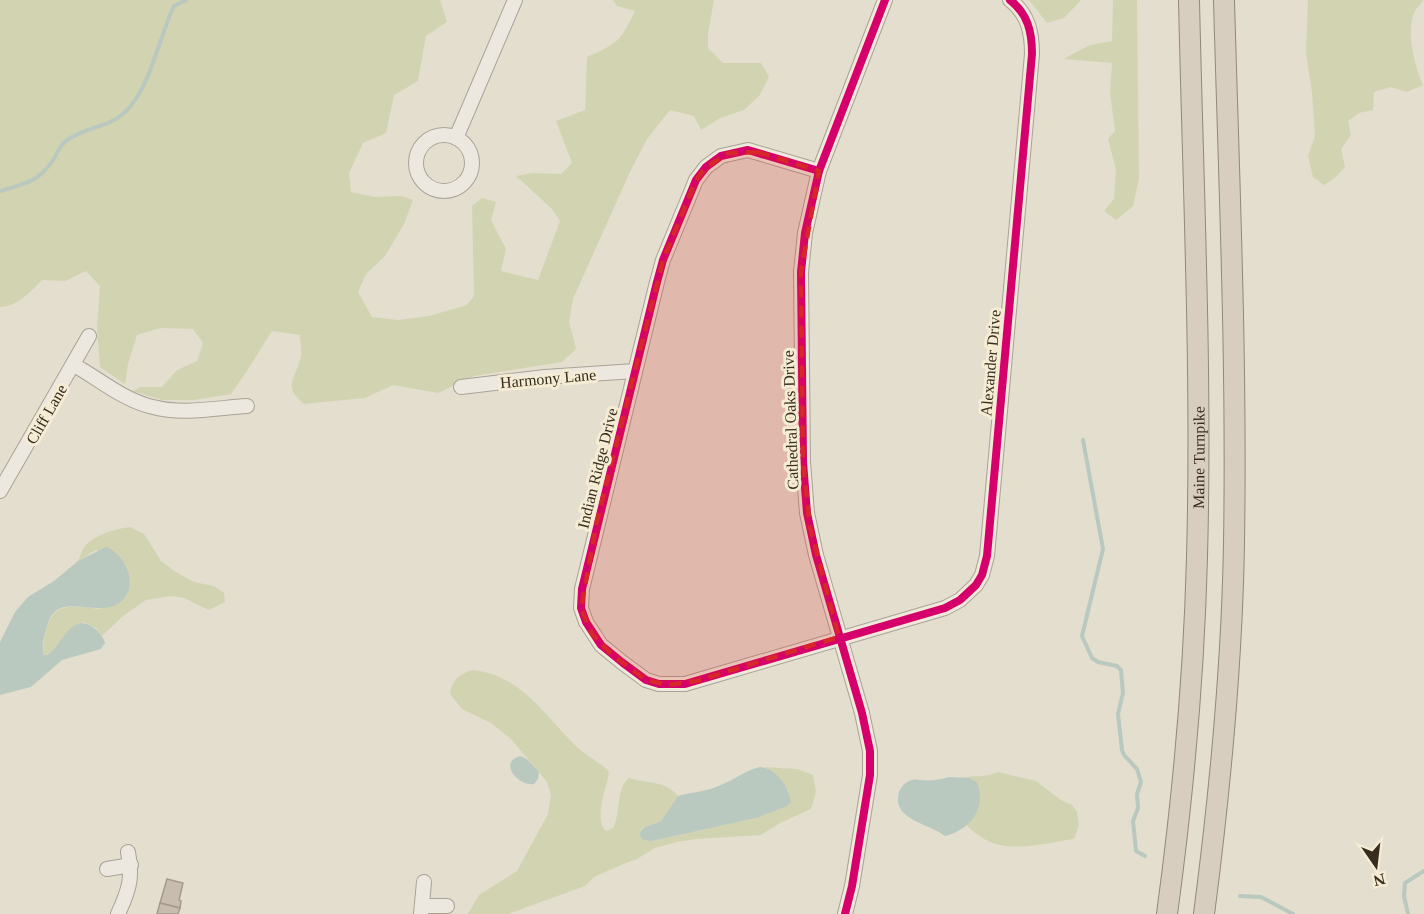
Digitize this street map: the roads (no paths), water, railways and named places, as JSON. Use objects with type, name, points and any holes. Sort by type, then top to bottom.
[{"type":"highway","name":"Maine Turnpike","points":[[1167,914],[1191,698],[1197,557],[1198,414],[1189,0]]},
{"type":"highway","points":[[1204,914],[1218,799],[1234,545],[1234,403],[1224,0]]},
{"type":"street","points":[[456,138],[515,0]]},
{"type":"street","name":"Cathedral Oaks Drive","points":[[845,914],[852,886],[871,762],[862,713],[810,527],[803,462],[801,272],[805,233],[819,171],[885,0]]},
{"type":"street","name":"Alexander Drive","points":[[839,637],[951,605],[972,590],[984,569],[1032,54],[1032,40],[1027,20],[1022,11],[1010,0]]},
{"type":"street","points":[[446,136],[456,138],[463,143],[470,155],[471,168],[468,177],[463,184],[451,190],[433,189],[419,177],[416,164],[417,154],[425,143],[433,138],[446,136]]},
{"type":"street","name":"Indian Ridge Drive","points":[[819,171],[748,150],[721,156],[706,166],[696,180],[663,260],[581,600],[583,615],[596,639],[611,654],[646,680],[659,684],[676,685],[697,681],[839,637]]},
{"type":"street","name":"Cliff Lane","points":[[0,491],[89,336]]},
{"type":"street","points":[[74,365],[134,400],[153,408],[182,411],[247,406]]},
{"type":"street","name":"Harmony Lane","points":[[461,387],[545,377],[635,371]]},
{"type":"street","points":[[107,868],[130,858],[131,881],[118,914]]},
{"type":"street","points":[[424,882],[421,910],[447,906]]},
{"type":"waterway","points":[[0,191],[36,178],[48,167],[66,141],[80,133],[111,122],[124,113],[141,91],[174,6],[186,0]]},
{"type":"waterway","points":[[1083,440],[1103,549],[1082,636],[1092,658],[1098,662],[1117,666],[1121,670],[1123,693],[1118,714],[1122,750],[1137,769],[1141,782],[1137,794],[1138,808],[1133,821],[1136,851],[1145,856]]},
{"type":"waterway","points":[[1408,914],[1404,896],[1405,883],[1424,871]]},
{"type":"waterway","points":[[1240,896],[1261,897],[1293,914]]}]
